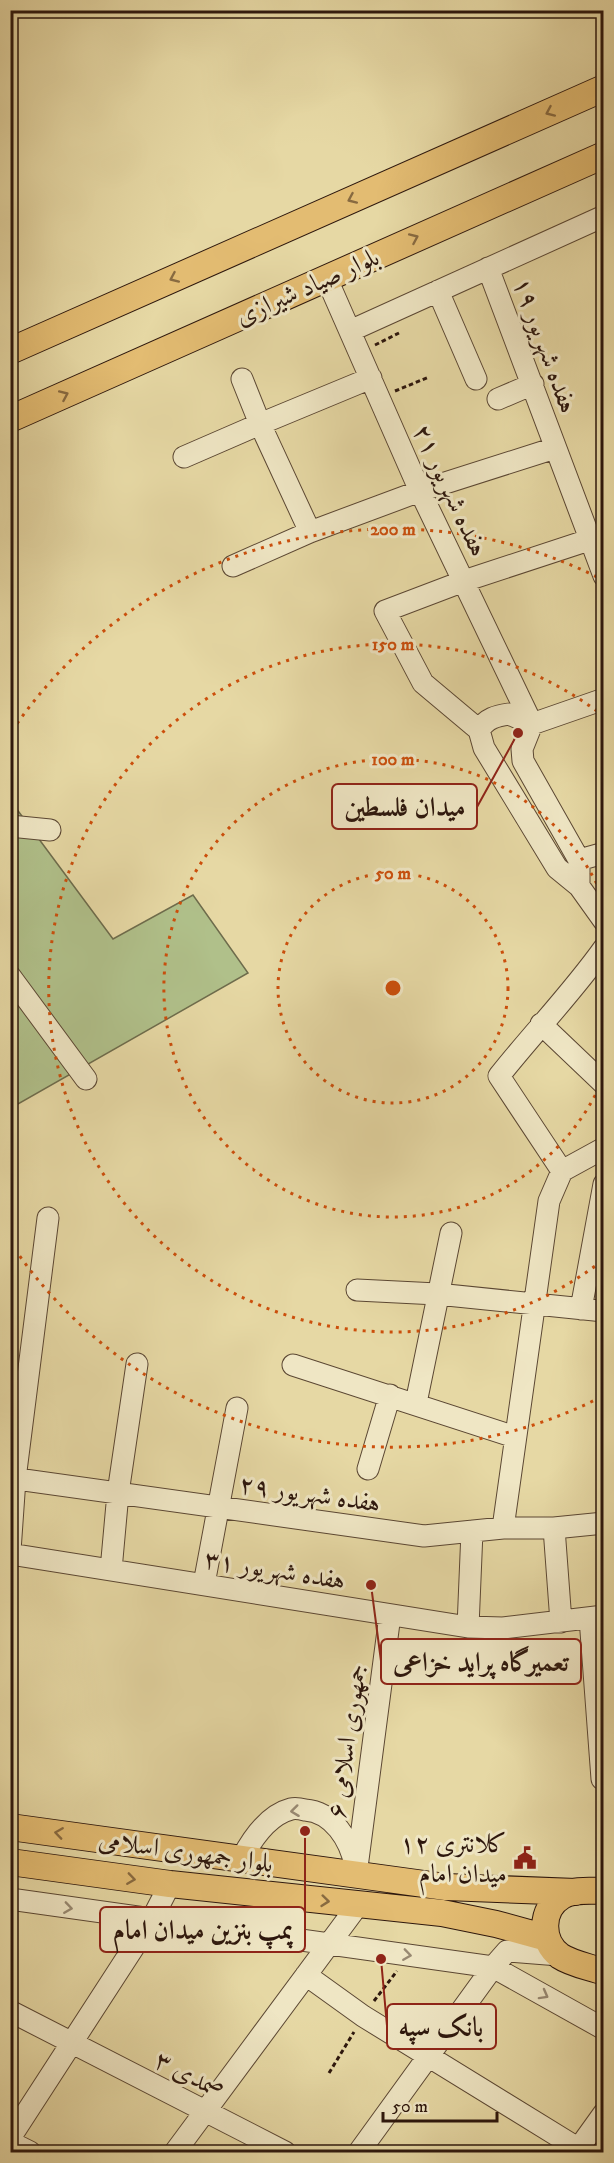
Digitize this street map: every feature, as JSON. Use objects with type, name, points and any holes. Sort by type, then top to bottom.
[{"type":"main road","points":[[10,351],[603,88]]},
{"type":"main road","name":"بلوار صیاد شیرازی","points":[[10,419],[603,155]]},
{"type":"main road","name":"بلوار جمهوری اسلامی","points":[[10,1827],[446,1887],[603,1891]]},
{"type":"main road","name":"بلوار جمهوری اسلامی","points":[[10,1862],[170,1884],[442,1913],[496,1924],[557,1951],[603,1987]]},
{"type":"main road","points":[[496,1924],[508,1921],[515,1915],[515,1905],[510,1897],[497,1889]]},
{"type":"main road","points":[[576,1892],[562,1896],[548,1911],[545,1925],[557,1951],[603,1972]]},
{"type":"street","points":[[350,331],[603,216]]},
{"type":"street","name":"هفده شهریور ۱۹","points":[[488,268],[555,448],[596,537],[603,576]]},
{"type":"street","name":"هفده شهریور ۲۱","points":[[327,277],[420,491],[532,724]]},
{"type":"street","points":[[438,291],[476,380]]},
{"type":"street","points":[[242,379],[310,532]]},
{"type":"street","points":[[498,399],[533,384]]},
{"type":"street","points":[[184,458],[260,423],[375,388]]},
{"type":"street","points":[[233,566],[310,532],[420,491],[555,448]]},
{"type":"street","points":[[596,537],[464,581],[385,611],[423,683],[479,730],[484,748],[557,868],[579,886],[603,921]]},
{"type":"street","points":[[479,730],[484,723],[494,717],[509,714],[532,724],[603,699]]},
{"type":"street","points":[[532,724],[522,749],[523,760],[579,860],[579,886]]},
{"type":"street","points":[[10,826],[50,830]]},
{"type":"street","points":[[579,860],[603,853]]},
{"type":"street","points":[[562,1171],[499,1076],[584,976],[603,948]]},
{"type":"street","points":[[10,976],[86,1079]]},
{"type":"street","points":[[541,1024],[603,1084]]},
{"type":"street","points":[[503,1528],[549,1202],[562,1171],[603,1148]]},
{"type":"street","points":[[581,1309],[603,1184]]},
{"type":"street","points":[[10,1552],[13,1478],[48,1218]]},
{"type":"street","points":[[416,1403],[451,1233]]},
{"type":"street","points":[[357,1290],[437,1294],[603,1311]]},
{"type":"street","points":[[111,1570],[118,1493],[137,1364]]},
{"type":"street","points":[[293,1365],[515,1437]]},
{"type":"street","points":[[368,1469],[390,1395]]},
{"type":"street","points":[[204,1584],[237,1408]]},
{"type":"street","name":"هفده شهریور ۲۹","points":[[13,1478],[424,1536],[503,1528],[554,1528],[603,1523]]},
{"type":"street","points":[[554,1528],[561,1622]]},
{"type":"street","points":[[468,1627],[472,1531]]},
{"type":"street","name":"هفده شهریور ۳۱","points":[[10,1552],[468,1627],[503,1628],[597,1617]]},
{"type":"street","name":"جمهوری اسلامی ۶","points":[[356,1875],[390,1615]]},
{"type":"street","points":[[597,1617],[602,1778]]},
{"type":"street","points":[[242,1858],[258,1832],[272,1819],[291,1809],[313,1810],[330,1820],[345,1836],[352,1851],[356,1875]]},
{"type":"street","points":[[30,2152],[10,2140],[152,1919],[170,1884]]},
{"type":"street","points":[[10,1899],[493,1967],[603,2029]]},
{"type":"street","points":[[175,2152],[358,1905]]},
{"type":"street","points":[[359,2152],[507,1951],[557,1951]]},
{"type":"street","points":[[306,1975],[363,2016],[577,2151],[603,2113]]},
{"type":"street","name":"صمدی ۳","points":[[10,2011],[285,2152]]},
{"type":"path","points":[[359,352],[399,333]]},
{"type":"path","points":[[375,388],[429,377]]},
{"type":"green space","points":[[10,800],[113,939],[193,895],[248,973],[11,1108]]},
{"type":"place","name":"میدان فلسطین","points":[[518,733]]},
{"type":"place","name":"تعمیرگاه پراید خزاعی","points":[[371,1585]]},
{"type":"place","name":"پمپ بنزین میدان امام","points":[[305,1831]]},
{"type":"place","name":"کلانتری ۱۲ میدان امام","points":[[525,1858]]},
{"type":"place","name":"بانک سپه","points":[[381,1959]]}]
